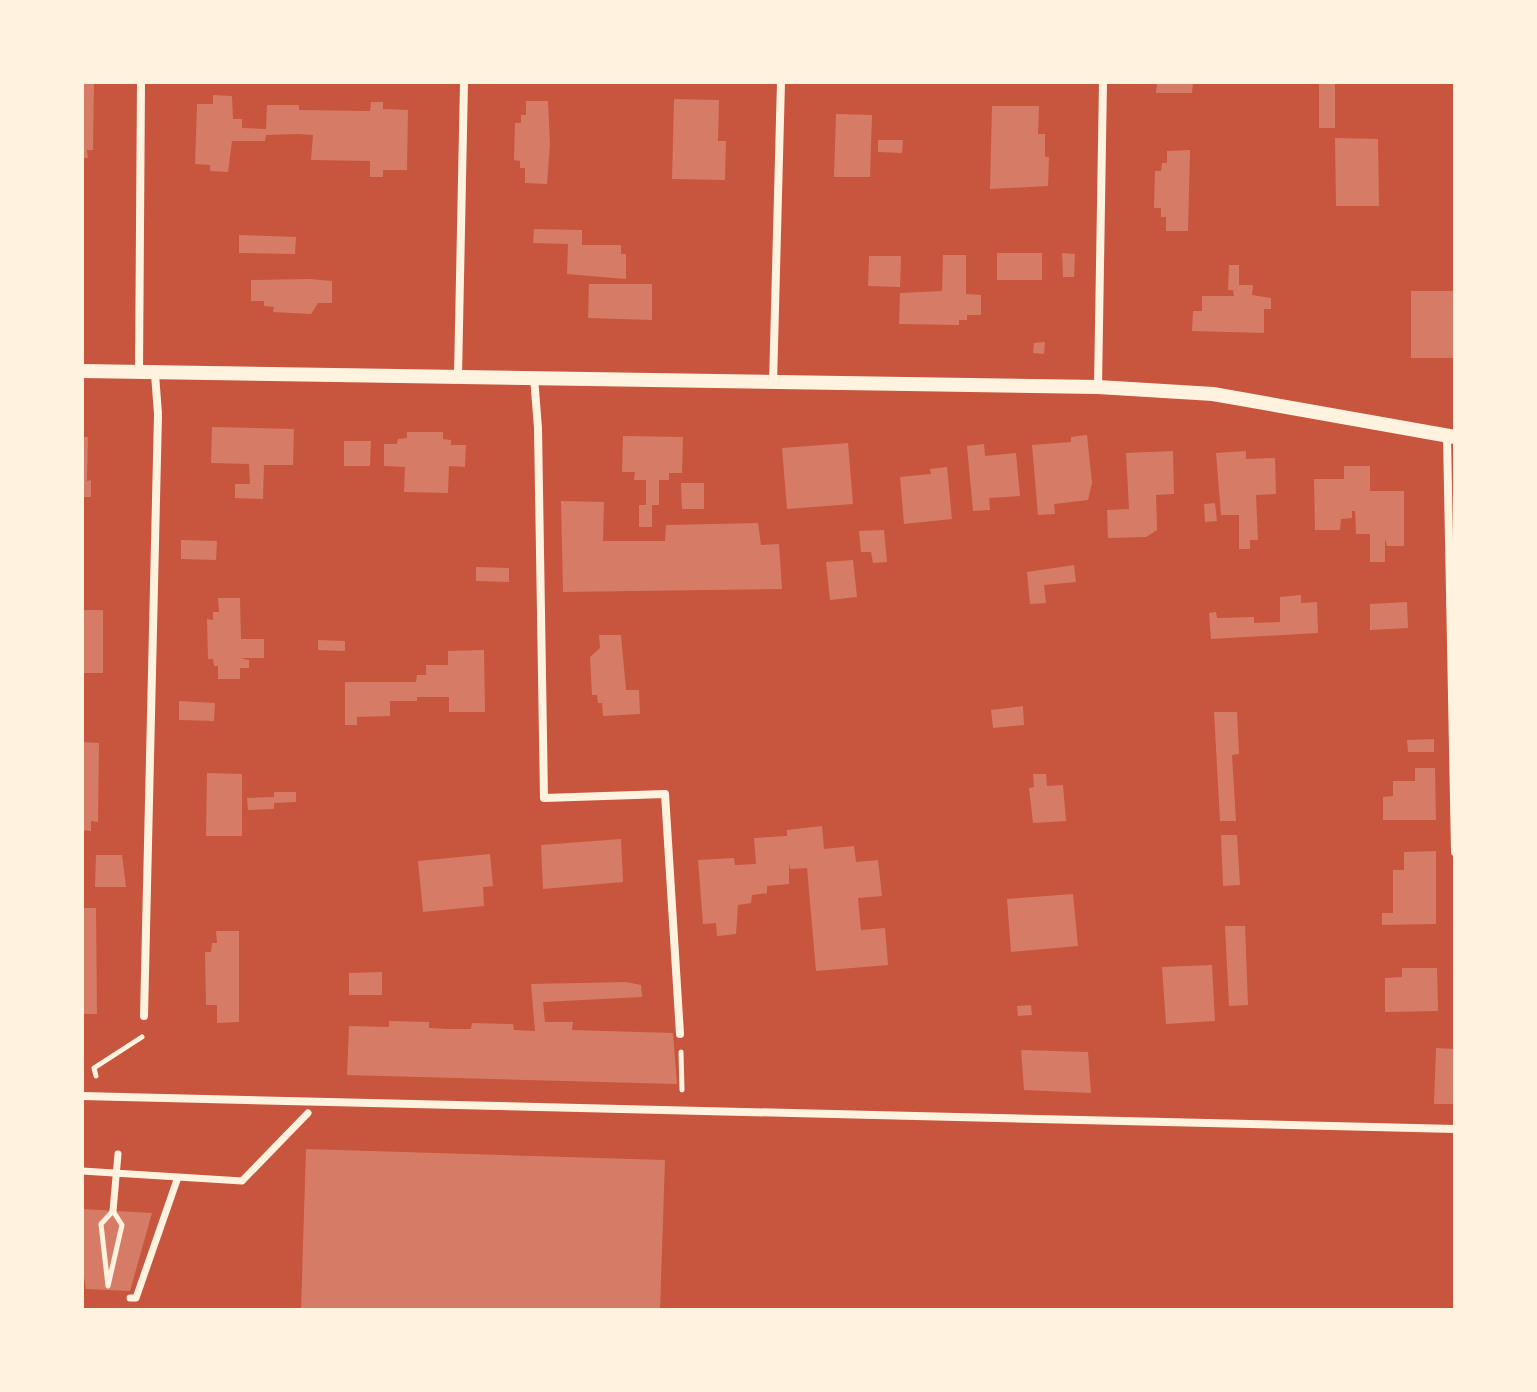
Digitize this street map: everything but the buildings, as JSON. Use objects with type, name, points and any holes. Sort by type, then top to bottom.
[{"type":"street","points":[[139,374],[141,82]]},
{"type":"street","points":[[458,376],[464,82]]},
{"type":"street","points":[[773,384],[781,82]]},
{"type":"street","points":[[1098,387],[1103,82]]},
{"type":"street","points":[[82,371],[1098,387],[1213,394],[1451,436],[1455,852]]},
{"type":"street","points":[[144,1016],[158,414],[155,374]]},
{"type":"street","points":[[534,376],[538,443],[544,798],[665,794],[680,1034]]},
{"type":"street","points":[[82,1096],[1455,1129]]},
{"type":"street","points":[[82,1171],[242,1181],[308,1113]]},
{"type":"street","points":[[113,1211],[118,1154]]},
{"type":"street","points":[[130,1298],[136,1298],[178,1177]]},
{"type":"path","points":[[100,1097],[94,1068],[143,1037],[144,1016]]},
{"type":"path","points":[[680,1034],[683,1111]]},
{"type":"path","points":[[101,1224],[108,1286],[122,1225]]}]
